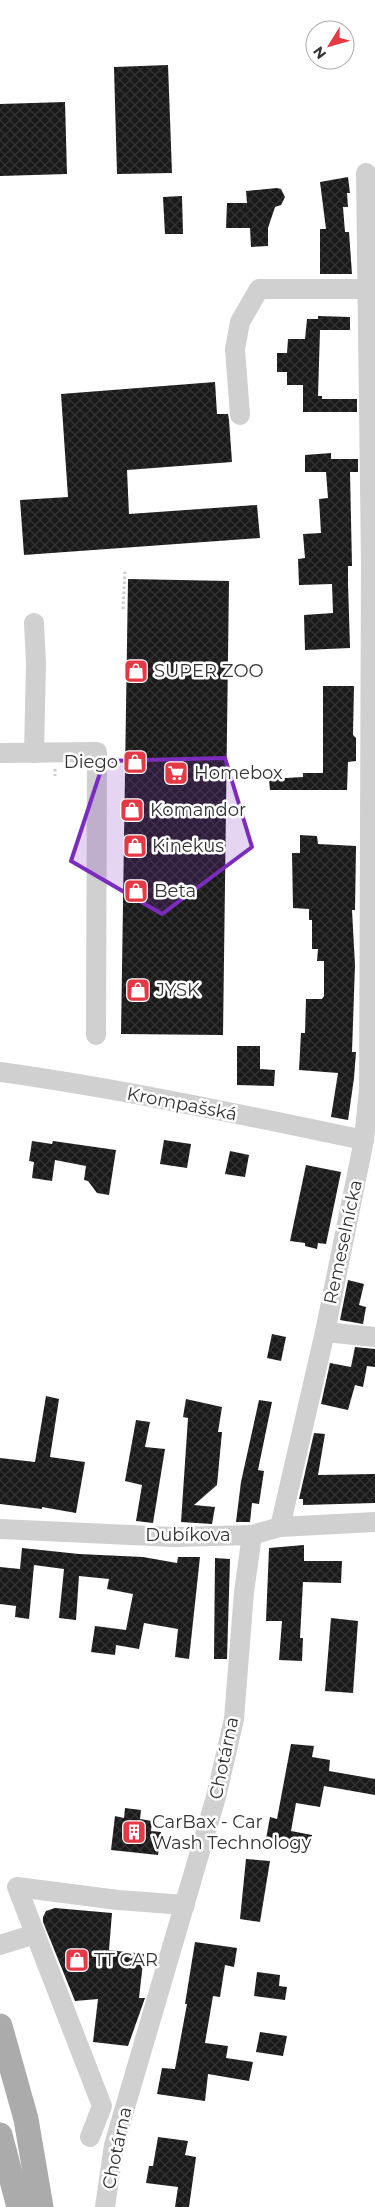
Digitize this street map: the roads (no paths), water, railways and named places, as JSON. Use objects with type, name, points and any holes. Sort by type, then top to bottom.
[{"type":"main road","points":[[0,2026],[26,2119],[41,2207]]},
{"type":"main road","points":[[0,2134],[19,2207]]},
{"type":"street","name":"Remeselnícka","points":[[280,1527],[325,1332],[364,1140],[372,1089],[371,326],[367,289],[366,173]]},
{"type":"street","points":[[240,415],[235,349],[240,322],[259,289],[367,289]]},
{"type":"street","points":[[34,623],[36,664],[34,753]]},
{"type":"street","points":[[0,753],[97,752],[96,1035]]},
{"type":"street","name":"Krompašská","points":[[0,1072],[192,1104],[364,1140]]},
{"type":"street","points":[[325,1332],[375,1337]]},
{"type":"street","name":"Dubíkova","points":[[0,1528],[174,1537],[252,1535],[280,1527],[375,1522]]},
{"type":"street","name":"Chotárna","points":[[105,2207],[114,2145],[216,1797],[234,1719],[244,1592],[252,1535]]},
{"type":"street","points":[[90,2137],[102,2106],[17,1887],[118,1900],[185,1905]]},
{"type":"street","points":[[0,1944],[35,1934]]},
{"type":"place","name":"SUPER ZOO","points":[[136,671]]},
{"type":"place","name":"Diego","points":[[135,762]]},
{"type":"place","name":"Homebox","points":[[176,773]]},
{"type":"place","name":"Komandor","points":[[132,810]]},
{"type":"place","name":"Kinekus","points":[[135,846]]},
{"type":"place","name":"Beta","points":[[136,891]]},
{"type":"place","name":"JYSK","points":[[138,990]]},
{"type":"place","name":"CarBax - Car Wash Technology","points":[[134,1832]]},
{"type":"place","name":"TT CAR","points":[[77,1960]]}]
